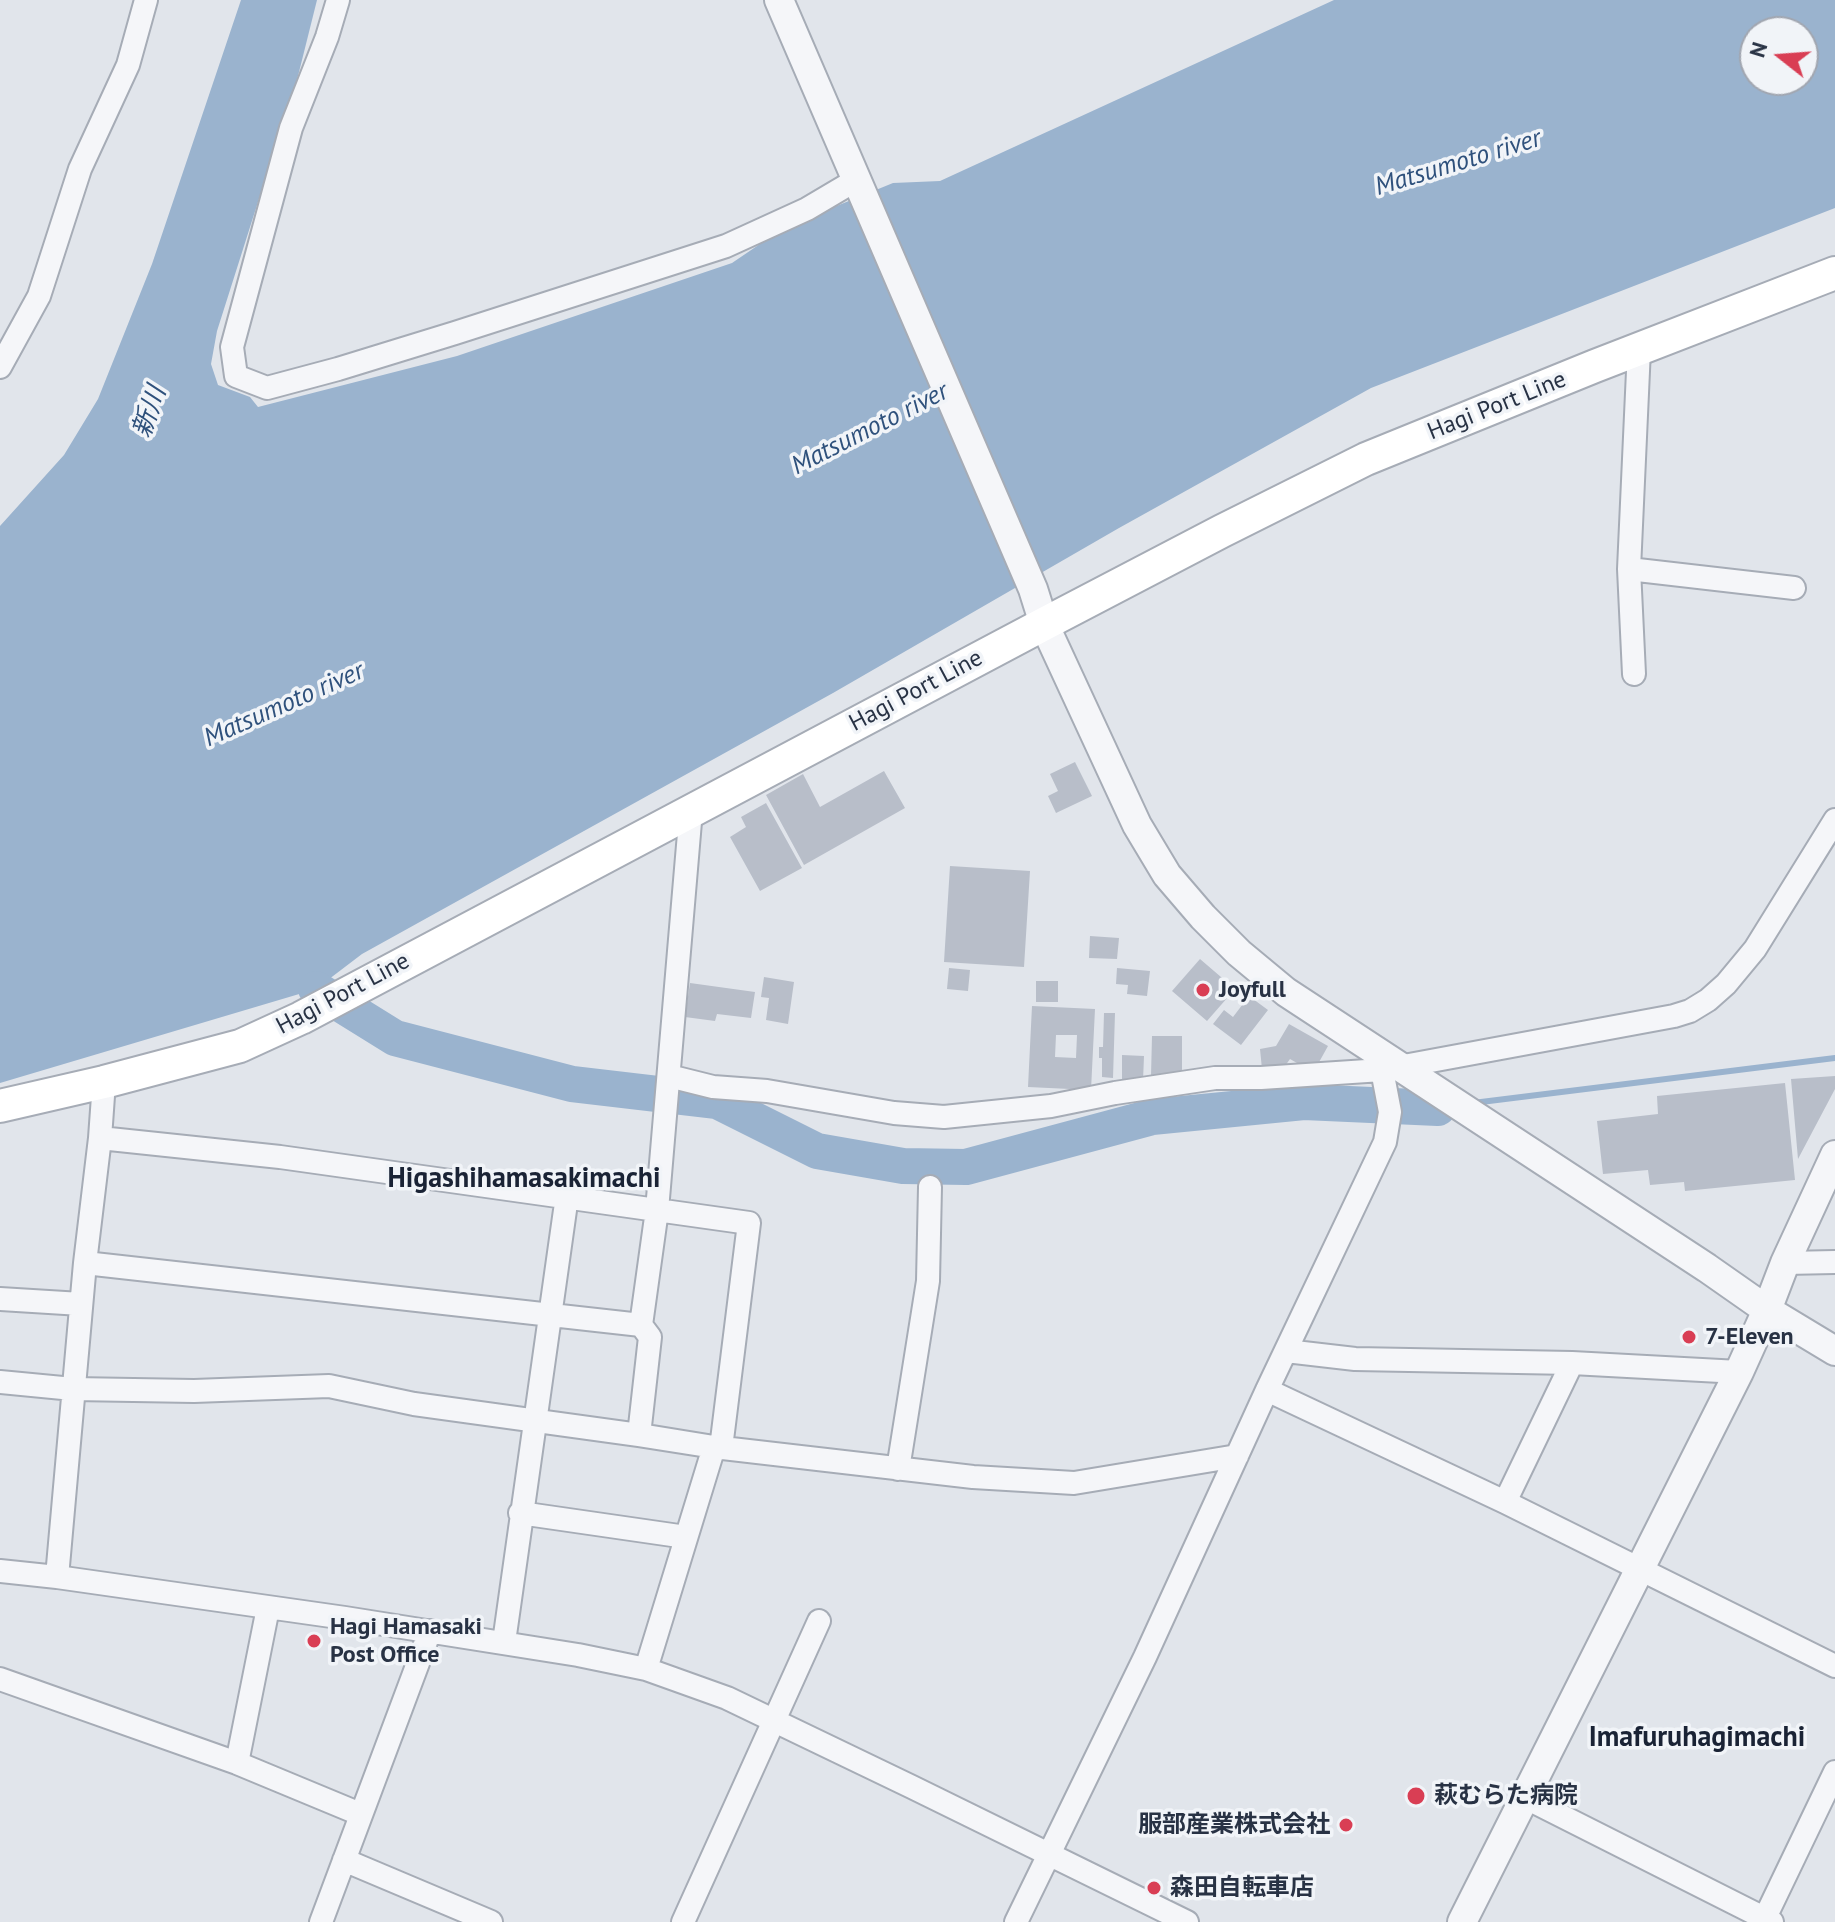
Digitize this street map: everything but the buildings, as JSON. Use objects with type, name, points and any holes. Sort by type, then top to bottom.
[{"type":"main road","name":"Hagi Port Line","points":[[0,1106],[240,1046],[301,1018],[1044,624],[1366,459],[1835,273]]},
{"type":"street","points":[[0,367],[39,296],[80,169],[128,65],[146,0]]},
{"type":"street","points":[[338,0],[327,37],[291,128],[232,347],[236,376],[267,388],[455,333],[726,246],[858,185]]},
{"type":"street","points":[[779,0],[1033,589],[1044,624],[1130,812],[1167,875],[1239,953],[1286,992],[1392,1068],[1835,1351]]},
{"type":"street","points":[[1634,674],[1629,569],[1639,349]]},
{"type":"street","points":[[1629,569],[1794,588]]},
{"type":"street","points":[[639,1435],[650,1337],[641,1325],[657,1210],[691,810]]},
{"type":"street","points":[[669,1080],[767,1091],[894,1113],[944,1117],[1051,1106],[1215,1078],[1261,1078],[1392,1068],[1659,1019],[1690,1011],[1726,984],[1755,949],[1835,820]]},
{"type":"street","points":[[1016,1922],[1145,1657],[1385,1142],[1392,1068]]},
{"type":"street","points":[[57,1577],[104,1082]]},
{"type":"street","points":[[100,1138],[280,1157],[749,1223],[718,1447],[686,1537],[646,1669]]},
{"type":"street","points":[[1462,1922],[1739,1372],[1835,1155]]},
{"type":"street","points":[[898,1469],[928,1281],[930,1187]]},
{"type":"street","points":[[504,1642],[567,1196]]},
{"type":"street","points":[[1785,1263],[1835,1262]]},
{"type":"street","points":[[85,1263],[641,1325]]},
{"type":"street","points":[[0,1299],[81,1304]]},
{"type":"street","points":[[1286,1351],[1355,1359],[1572,1363],[1739,1372]]},
{"type":"street","points":[[1505,1502],[1572,1363]]},
{"type":"street","points":[[0,1382],[73,1389],[194,1391],[329,1386],[414,1404],[718,1447],[973,1477],[1074,1483],[1237,1456]]},
{"type":"street","points":[[1267,1390],[1505,1502],[1835,1666]]},
{"type":"street","points":[[520,1513],[686,1537]]},
{"type":"street","points":[[0,1571],[504,1642],[646,1669],[727,1698],[1187,1922]]},
{"type":"street","points":[[237,1763],[268,1608]]},
{"type":"street","points":[[683,1922],[819,1621]]},
{"type":"street","points":[[321,1922],[430,1631]]},
{"type":"street","points":[[0,1679],[237,1763],[360,1814]]},
{"type":"street","points":[[1526,1798],[1767,1921],[1835,1772]]},
{"type":"street","points":[[344,1860],[491,1922]]},
{"type":"water","points":[[241,0],[317,0],[298,76],[217,331],[211,364],[218,385],[250,397],[258,407],[457,356],[732,263],[785,227],[893,183],[940,181],[1334,0],[1835,0],[1835,208],[1371,388],[1119,528],[833,693],[362,954],[316,989],[0,1083],[0,526],[64,455],[98,399],[152,264]]},
{"type":"waterway","points":[[316,989],[395,1038],[572,1084],[717,1101],[817,1151],[903,1166],[966,1167],[1152,1117],[1304,1102],[1438,1108]]},
{"type":"waterway","points":[[1473,1103],[1835,1058]]},
{"type":"place","name":"Joyfull","points":[[1203,990]]},
{"type":"place","name":"7-Eleven","points":[[1689,1337]]},
{"type":"place","name":"Hagi Hamasaki Post Office","points":[[314,1641]]},
{"type":"place","name":"萩むらた病院","points":[[1416,1796]]},
{"type":"place","name":"服部産業株式会社","points":[[1346,1825]]},
{"type":"place","name":"森田自転車店","points":[[1154,1888]]},
{"type":"district","name":"Higashihamasakimachi","points":[[524,1179]]},
{"type":"district","name":"Imafuruhagimachi","points":[[1697,1738]]},
{"type":"water label","name":"Matsumoto river","points":[[1458,163]]},
{"type":"water label","name":"新川","points":[[150,412]]},
{"type":"water label","name":"Matsumoto river","points":[[870,429]]},
{"type":"water label","name":"Matsumoto river","points":[[284,705]]}]
